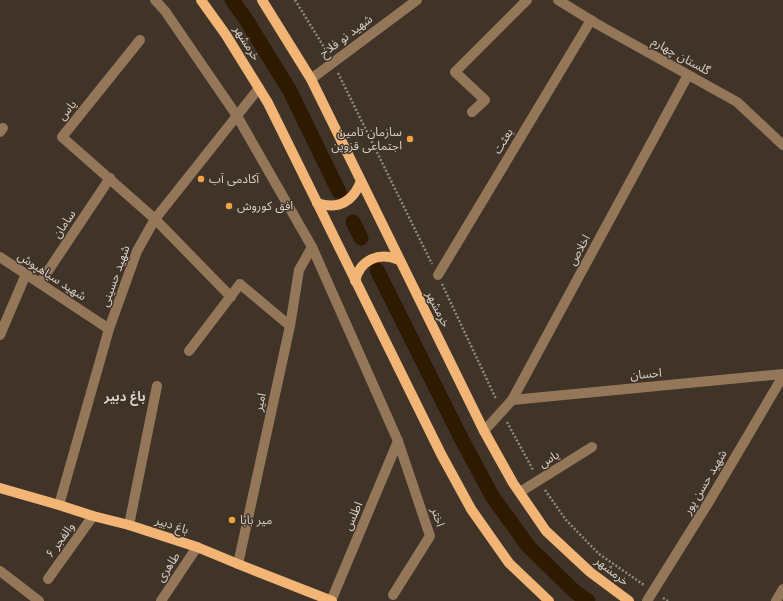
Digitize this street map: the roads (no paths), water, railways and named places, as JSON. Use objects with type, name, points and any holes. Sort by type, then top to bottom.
[{"type":"main road","name":"خرمشهر","points":[[201,0],[226,35],[268,103],[355,282],[441,454],[471,509],[509,563],[549,601]]},
{"type":"main road","name":"خرمشهر","points":[[262,0],[310,79],[484,431],[520,492],[546,531],[590,572],[629,601]]},
{"type":"main road","points":[[317,203],[324,206],[340,204],[353,196],[361,181]]},
{"type":"main road","points":[[355,282],[360,268],[371,259],[385,256],[399,260]]},
{"type":"main road","name":"باغ دبیر","points":[[0,488],[129,525],[197,547],[331,601]]},
{"type":"street","points":[[154,0],[164,11],[237,116],[312,247],[398,441]]},
{"type":"street","name":"شهید نو فلاح","points":[[310,79],[417,0]]},
{"type":"street","points":[[472,112],[485,100],[455,72],[527,0]]},
{"type":"street","name":"گلستان چهارم","points":[[558,0],[737,102],[783,145]]},
{"type":"street","name":"بعثت","points":[[438,275],[591,20]]},
{"type":"street","name":"یاس","points":[[140,40],[62,137],[155,219],[231,297]]},
{"type":"street","name":"اخلاص","points":[[484,431],[512,400],[688,75]]},
{"type":"street","name":"شهید حسینی","points":[[59,505],[109,329],[137,251],[155,219],[259,88]]},
{"type":"street","name":"سامان","points":[[40,284],[110,178]]},
{"type":"street","name":"امیر","points":[[238,564],[290,326],[299,270],[312,247]]},
{"type":"street","name":"شهید سیاهپوش","points":[[0,257],[109,329]]},
{"type":"street","points":[[0,335],[26,274]]},
{"type":"street","points":[[188,351],[240,284],[290,326]]},
{"type":"street","name":"احسان","points":[[512,400],[783,375]]},
{"type":"street","name":"شهید حسن پور","points":[[648,601],[714,493],[783,375]]},
{"type":"street","points":[[129,525],[156,386]]},
{"type":"street","name":"اختر","points":[[393,595],[430,536],[398,441]]},
{"type":"street","name":"اطلس","points":[[331,601],[398,441]]},
{"type":"street","name":"یاس","points":[[520,492],[592,447]]},
{"type":"street","name":"والفجر ۶","points":[[48,579],[94,516]]},
{"type":"street","name":"طاهری","points":[[161,601],[197,547]]},
{"type":"street","points":[[0,570],[39,601]]},
{"type":"street","points":[[776,601],[783,590]]},
{"type":"waterway","points":[[232,0],[247,21],[290,91],[339,192]]},
{"type":"waterway","points":[[353,222],[361,238]]},
{"type":"waterway","points":[[377,270],[463,442],[492,496],[528,546],[574,591],[588,601]]},
{"type":"place","name":"سازمان تامین اجتماعی قزوین","points":[[410,139]]},
{"type":"place","name":"آکادمی آب","points":[[201,179]]},
{"type":"place","name":"افق کوروش","points":[[229,206]]},
{"type":"place","name":"میر بابا","points":[[232,520]]},
{"type":"district","name":"باغ دبیر","points":[[125,396]]}]
